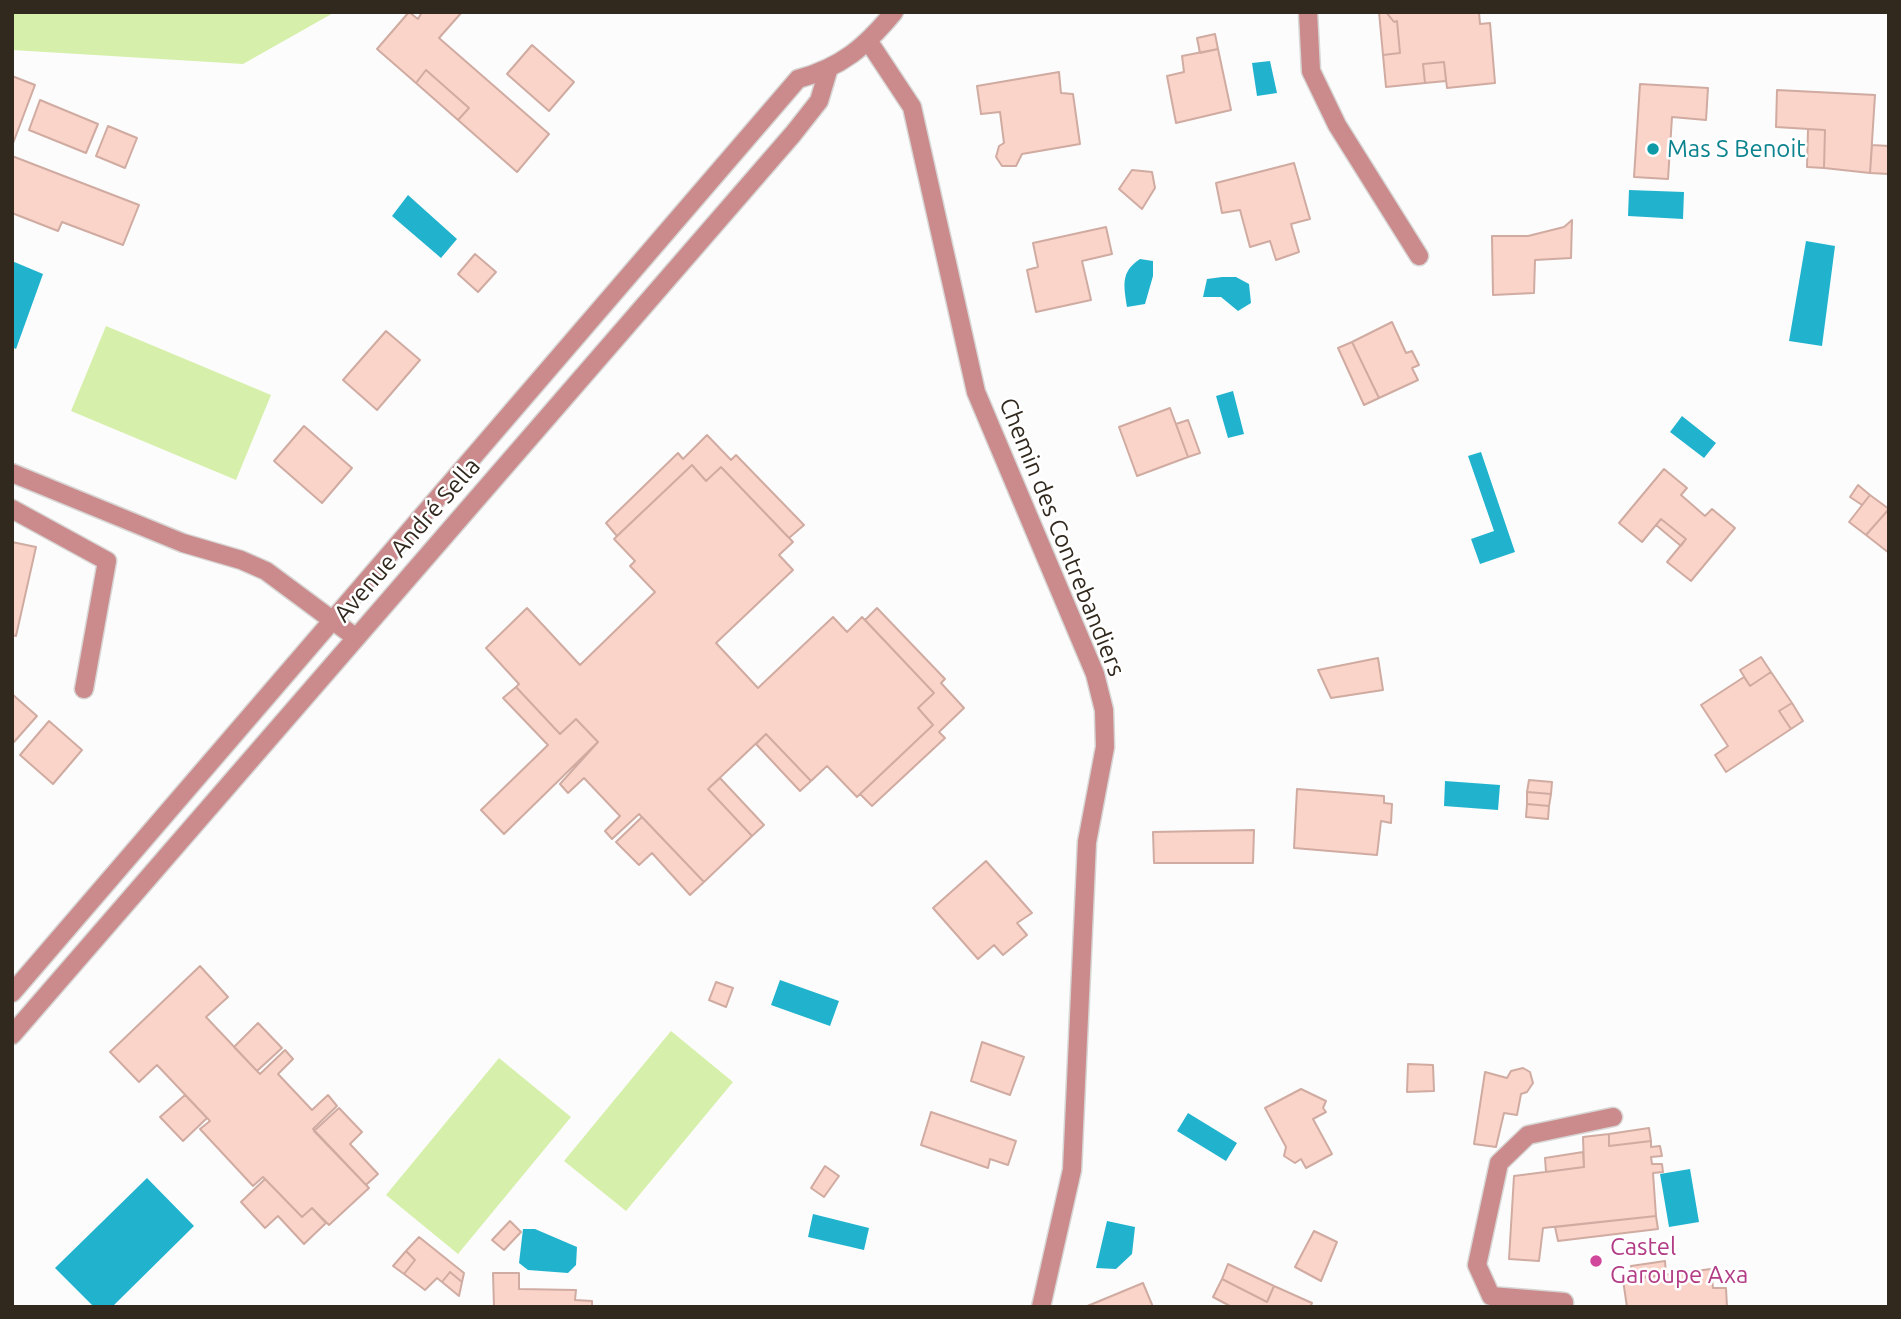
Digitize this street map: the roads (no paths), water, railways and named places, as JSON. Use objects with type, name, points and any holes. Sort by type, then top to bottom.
[{"type":"street","points":[[869,42],[878,12]]},
{"type":"street","name":"Avenue André Sella","points":[[12,993],[798,79],[828,71],[869,42],[894,12]]},
{"type":"street","points":[[1308,12],[1311,71],[1337,125],[1419,256]]},
{"type":"street","name":"Chemin des Contrebandiers","points":[[869,42],[912,107],[976,393],[1095,674],[1104,710],[1105,747],[1087,842],[1072,1170],[1041,1307]]},
{"type":"street","name":"Avenue André Sella","points":[[12,1035],[793,134],[819,101],[828,71]]},
{"type":"street","points":[[12,473],[183,543],[242,560],[266,571],[355,637]]},
{"type":"street","points":[[12,509],[107,561],[85,689]]},
{"type":"street","points":[[1567,1305],[1491,1296],[1478,1265],[1499,1163],[1528,1135],[1613,1116]]},
{"type":"water","points":[[1270,61],[1277,93],[1257,96],[1252,63]]},
{"type":"water","points":[[1629,190],[1684,192],[1683,219],[1628,216]]},
{"type":"water","points":[[408,195],[457,239],[441,258],[392,216]]},
{"type":"water","points":[[1806,241],[1835,246],[1822,346],[1789,341]]},
{"type":"water","points":[[1140,259],[1153,261],[1153,276],[1145,304],[1127,307],[1126,274]]},
{"type":"water","points":[[12,261],[43,274],[16,349],[12,347]]},
{"type":"water","points":[[1236,277],[1249,284],[1251,303],[1238,311],[1221,297],[1203,297],[1207,279]]},
{"type":"water","points":[[1233,391],[1244,434],[1228,438],[1216,396]]},
{"type":"water","points":[[1682,416],[1716,443],[1704,458],[1670,432]]},
{"type":"water","points":[[1481,452],[1515,552],[1480,564],[1471,539],[1494,531],[1468,456]]},
{"type":"water","points":[[1445,781],[1500,785],[1498,810],[1444,806]]},
{"type":"water","points":[[780,980],[839,1001],[830,1026],[771,1005]]},
{"type":"water","points":[[1188,1113],[1237,1143],[1226,1161],[1177,1131]]},
{"type":"water","points":[[1690,1169],[1699,1222],[1669,1227],[1660,1174]]},
{"type":"water","points":[[147,1178],[194,1226],[112,1307],[94,1307],[55,1268]]},
{"type":"water","points":[[813,1214],[869,1228],[864,1250],[808,1237]]},
{"type":"water","points":[[1107,1221],[1135,1227],[1132,1254],[1116,1269],[1096,1268]]},
{"type":"water","points":[[523,1229],[535,1229],[577,1247],[576,1265],[568,1273],[528,1270],[519,1263]]},
{"type":"place","name":"Mas S Benoit","points":[[1653,149]]},
{"type":"place","name":"Castel Garoupe Axa","points":[[1596,1261]]}]
